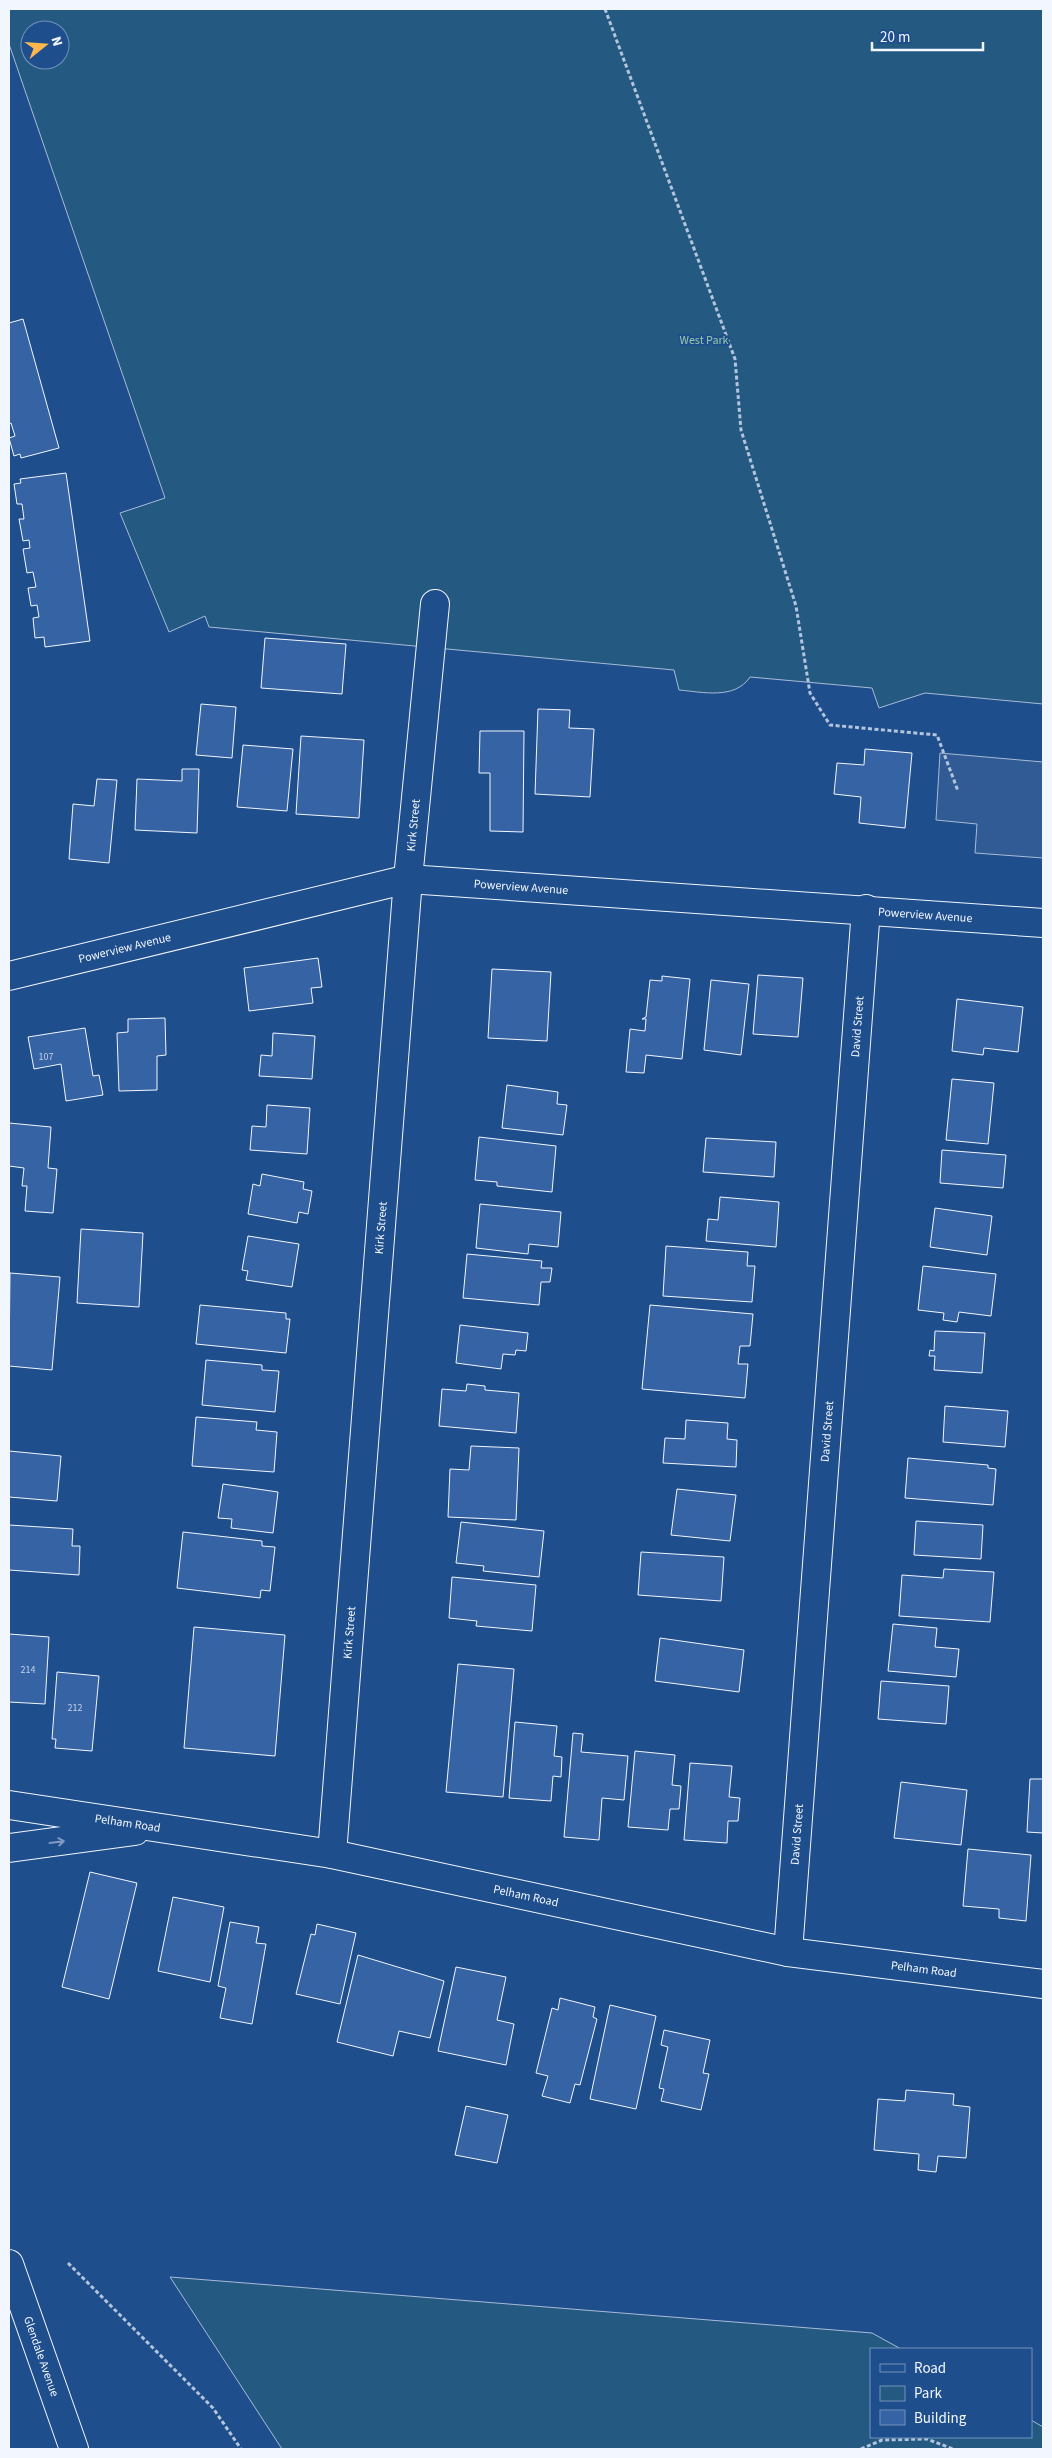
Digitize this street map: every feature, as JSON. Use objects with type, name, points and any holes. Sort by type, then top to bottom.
[{"type":"street","name":"Kirk Street","points":[[332,1854],[408,879],[435,604]]},
{"type":"street","name":"Powerview Avenue","points":[[9,976],[408,879],[866,909],[1043,923]]},
{"type":"street","name":"David Street","points":[[788,1952],[866,909]]},
{"type":"street","name":"Pelham Road","points":[[9,1805],[166,1827],[332,1854],[788,1952],[1043,1984]]},
{"type":"street","points":[[9,1848],[166,1827]]},
{"type":"street","name":"Glendale Avenue","points":[[9,2264],[74,2449]]},
{"type":"path","points":[[605,9],[735,359],[741,430],[796,606],[810,693],[830,725],[937,735],[958,791]]},
{"type":"path","points":[[68,2264],[213,2408],[241,2449]]},
{"type":"path","points":[[861,2449],[882,2440],[927,2439],[953,2449]]},
{"type":"green space","name":"West Park","points":[[9,9],[1043,9],[1043,704],[925,693],[879,708],[872,688],[750,677],[744,684],[727,692],[698,692],[679,690],[674,670],[209,627],[205,616],[169,632],[120,513],[165,498],[9,44]]},
{"type":"green space","points":[[170,2277],[872,2333],[899,2348],[870,2348],[870,2438],[1032,2438],[1032,2421],[1043,2427],[1043,2449],[282,2449]]},
{"type":"shaded area","points":[[940,753],[1043,762],[1043,858],[975,853],[977,824],[936,820]]},
{"type":"building","points":[[23,319],[59,448],[21,458],[20,454],[14,456],[9,438],[15,436],[11,423],[9,424],[9,323]]},
{"type":"building","points":[[66,473],[90,641],[45,647],[44,637],[35,638],[33,618],[39,617],[37,605],[31,606],[28,588],[36,587],[33,572],[27,573],[23,549],[30,548],[29,540],[23,541],[19,519],[24,519],[22,504],[17,504],[14,484],[21,483],[20,479]]},
{"type":"building","points":[[265,638],[346,644],[342,694],[261,688]]},
{"type":"building","points":[[201,704],[236,707],[232,758],[196,755]]},
{"type":"building","points":[[538,709],[570,710],[569,728],[594,729],[590,797],[535,794]]},
{"type":"building","points":[[480,731],[524,731],[523,832],[490,831],[490,773],[479,773]]},
{"type":"building","points":[[301,736],[364,740],[359,818],[296,814]]},
{"type":"building","points":[[243,745],[293,749],[287,811],[237,807]]},
{"type":"building","points":[[865,749],[912,753],[905,828],[859,823],[861,797],[834,794],[837,763],[864,765]]},
{"type":"building","points":[[182,769],[199,769],[197,833],[135,830],[137,779],[182,781]]},
{"type":"building","points":[[97,779],[117,780],[109,863],[69,859],[73,804],[94,806]]},
{"type":"building","points":[[318,958],[322,987],[311,988],[313,1003],[249,1011],[244,968]]},
{"type":"building","points":[[492,969],[551,972],[547,1041],[488,1038]]},
{"type":"building","points":[[758,975],[803,978],[798,1037],[753,1034]]},
{"type":"building","points":[[662,976],[690,979],[682,1059],[646,1055],[644,1073],[626,1072],[630,1029],[645,1031],[646,1019],[642,1019],[646,1017],[650,980],[662,981]]},
{"type":"building","points":[[711,980],[749,984],[741,1055],[704,1050]]},
{"type":"building","points":[[957,999],[1023,1007],[1018,1052],[984,1048],[983,1055],[952,1051]]},
{"type":"building","points":[[165,1018],[166,1055],[157,1056],[157,1090],[119,1091],[117,1033],[128,1032],[128,1019]]},
{"type":"building","points":[[85,1028],[93,1076],[99,1075],[103,1095],[66,1101],[61,1064],[34,1069],[28,1037]]},
{"type":"building","points":[[273,1033],[315,1036],[312,1079],[259,1076],[261,1055],[272,1056]]},
{"type":"building","points":[[952,1079],[994,1083],[988,1144],[946,1140]]},
{"type":"building","points":[[507,1085],[558,1092],[557,1104],[567,1105],[563,1135],[502,1128]]},
{"type":"building","points":[[267,1105],[310,1108],[307,1154],[250,1150],[252,1126],[266,1127]]},
{"type":"building","points":[[9,1123],[51,1127],[48,1168],[57,1169],[53,1213],[25,1211],[27,1186],[22,1186],[24,1168],[9,1166]]},
{"type":"building","points":[[479,1137],[556,1146],[552,1192],[497,1186],[497,1182],[475,1180]]},
{"type":"building","points":[[706,1138],[776,1142],[774,1177],[703,1172]]},
{"type":"building","points":[[942,1150],[1006,1155],[1003,1188],[940,1183]]},
{"type":"building","points":[[262,1174],[304,1182],[303,1189],[312,1191],[308,1214],[299,1212],[297,1223],[248,1214],[253,1184],[260,1186]]},
{"type":"building","points":[[720,1197],[779,1202],[776,1247],[706,1241],[708,1219],[718,1220]]},
{"type":"building","points":[[480,1204],[561,1212],[558,1247],[529,1244],[528,1254],[476,1248]]},
{"type":"building","points":[[935,1208],[992,1216],[987,1255],[930,1247]]},
{"type":"building","points":[[81,1229],[143,1233],[139,1307],[77,1303]]},
{"type":"building","points":[[248,1236],[299,1244],[292,1287],[246,1280],[248,1271],[242,1270]]},
{"type":"building","points":[[666,1246],[748,1252],[747,1266],[755,1266],[752,1302],[663,1296]]},
{"type":"building","points":[[467,1254],[542,1261],[541,1268],[552,1268],[550,1282],[541,1282],[539,1305],[463,1298]]},
{"type":"building","points":[[923,1266],[996,1274],[991,1316],[959,1312],[957,1322],[943,1320],[944,1313],[918,1310]]},
{"type":"building","points":[[10,1273],[60,1277],[52,1370],[9,1366]]},
{"type":"building","points":[[200,1305],[286,1313],[286,1319],[290,1319],[286,1353],[196,1344]]},
{"type":"building","points":[[650,1305],[753,1314],[750,1346],[740,1346],[738,1364],[748,1364],[745,1398],[642,1389]]},
{"type":"building","points":[[460,1325],[528,1333],[526,1351],[516,1350],[515,1355],[503,1354],[501,1369],[456,1363]]},
{"type":"building","points":[[935,1331],[985,1333],[982,1373],[934,1370],[935,1356],[929,1356],[930,1350],[934,1351]]},
{"type":"building","points":[[206,1360],[262,1365],[262,1370],[279,1371],[275,1412],[202,1405]]},
{"type":"building","points":[[467,1384],[485,1386],[485,1390],[519,1393],[516,1433],[439,1426],[442,1389],[466,1391]]},
{"type":"building","points":[[945,1406],[1008,1411],[1005,1447],[943,1442]]},
{"type":"building","points":[[196,1417],[257,1422],[256,1430],[277,1432],[274,1472],[192,1466]]},
{"type":"building","points":[[686,1420],[728,1423],[727,1439],[737,1440],[736,1467],[663,1463],[665,1438],[685,1439]]},
{"type":"building","points":[[471,1446],[519,1448],[516,1520],[448,1517],[450,1469],[469,1470]]},
{"type":"building","points":[[9,1451],[61,1456],[57,1501],[9,1497]]},
{"type":"building","points":[[908,1458],[988,1465],[988,1468],[996,1469],[993,1505],[905,1498]]},
{"type":"building","points":[[223,1484],[278,1492],[273,1533],[231,1528],[232,1519],[218,1518]]},
{"type":"building","points":[[677,1489],[736,1495],[730,1541],[671,1535]]},
{"type":"building","points":[[916,1521],[983,1525],[981,1559],[914,1555]]},
{"type":"building","points":[[461,1522],[544,1531],[539,1577],[483,1571],[484,1566],[456,1563]]},
{"type":"building","points":[[9,1525],[73,1529],[72,1546],[80,1546],[79,1575],[9,1570]]},
{"type":"building","points":[[183,1532],[262,1541],[262,1546],[275,1547],[270,1591],[261,1590],[260,1598],[177,1588]]},
{"type":"building","points":[[641,1552],[724,1557],[721,1601],[638,1595]]},
{"type":"building","points":[[944,1569],[994,1572],[990,1622],[899,1616],[902,1575],[943,1578]]},
{"type":"building","points":[[452,1577],[536,1585],[532,1631],[476,1626],[477,1621],[449,1618]]},
{"type":"building","points":[[893,1624],[937,1628],[935,1647],[959,1649],[956,1677],[888,1671]]},
{"type":"building","points":[[194,1627],[285,1635],[275,1756],[184,1748]]},
{"type":"building","points":[[9,1634],[49,1637],[45,1704],[9,1702]]},
{"type":"building","points":[[660,1638],[744,1650],[739,1692],[655,1681]]},
{"type":"building","points":[[458,1664],[514,1669],[503,1797],[446,1792]]},
{"type":"building","points":[[57,1672],[99,1676],[92,1751],[55,1748],[56,1739],[52,1739]]},
{"type":"building","points":[[881,1681],[949,1686],[946,1724],[878,1719]]},
{"type":"building","points":[[515,1722],[557,1726],[554,1756],[562,1757],[561,1777],[553,1776],[551,1801],[509,1798]]},
{"type":"building","points":[[573,1733],[583,1734],[581,1752],[628,1756],[624,1800],[602,1798],[599,1840],[564,1837]]},
{"type":"building","points":[[635,1751],[675,1755],[672,1785],[681,1786],[679,1809],[670,1809],[668,1830],[628,1827]]},
{"type":"building","points":[[690,1763],[732,1766],[729,1797],[740,1798],[738,1821],[728,1821],[727,1843],[684,1840]]},
{"type":"building","points":[[1030,1779],[1043,1779],[1043,1833],[1027,1832]]},
{"type":"building","points":[[901,1782],[967,1790],[961,1845],[894,1838]]},
{"type":"building","points":[[968,1849],[1031,1855],[1026,1921],[999,1918],[999,1909],[963,1906]]},
{"type":"building","points":[[90,1872],[137,1883],[109,1999],[62,1987]]},
{"type":"building","points":[[173,1897],[224,1907],[210,1982],[158,1971]]},
{"type":"building","points":[[230,1922],[259,1927],[256,1943],[266,1944],[252,2024],[220,2018],[226,1988],[218,1986]]},
{"type":"building","points":[[317,1924],[356,1933],[340,2004],[296,1994],[311,1934],[315,1935]]},
{"type":"building","points":[[358,1955],[444,1981],[430,2038],[399,2031],[393,2056],[337,2042]]},
{"type":"building","points":[[456,1967],[506,1977],[497,2020],[514,2024],[506,2065],[438,2051]]},
{"type":"building","points":[[560,1998],[595,2007],[593,2017],[597,2019],[580,2085],[575,2084],[570,2103],[542,2096],[548,2076],[536,2073],[552,2008],[558,2010]]},
{"type":"building","points":[[610,2005],[656,2016],[636,2109],[590,2099]]},
{"type":"building","points":[[664,2030],[710,2040],[703,2073],[709,2074],[701,2110],[661,2101],[664,2089],[659,2088],[668,2047],[661,2045]]},
{"type":"building","points":[[906,2090],[954,2094],[953,2105],[970,2107],[966,2158],[938,2156],[936,2172],[918,2170],[919,2154],[874,2150],[878,2099],[905,2101]]},
{"type":"building","points":[[466,2106],[508,2115],[497,2163],[455,2155]]}]
